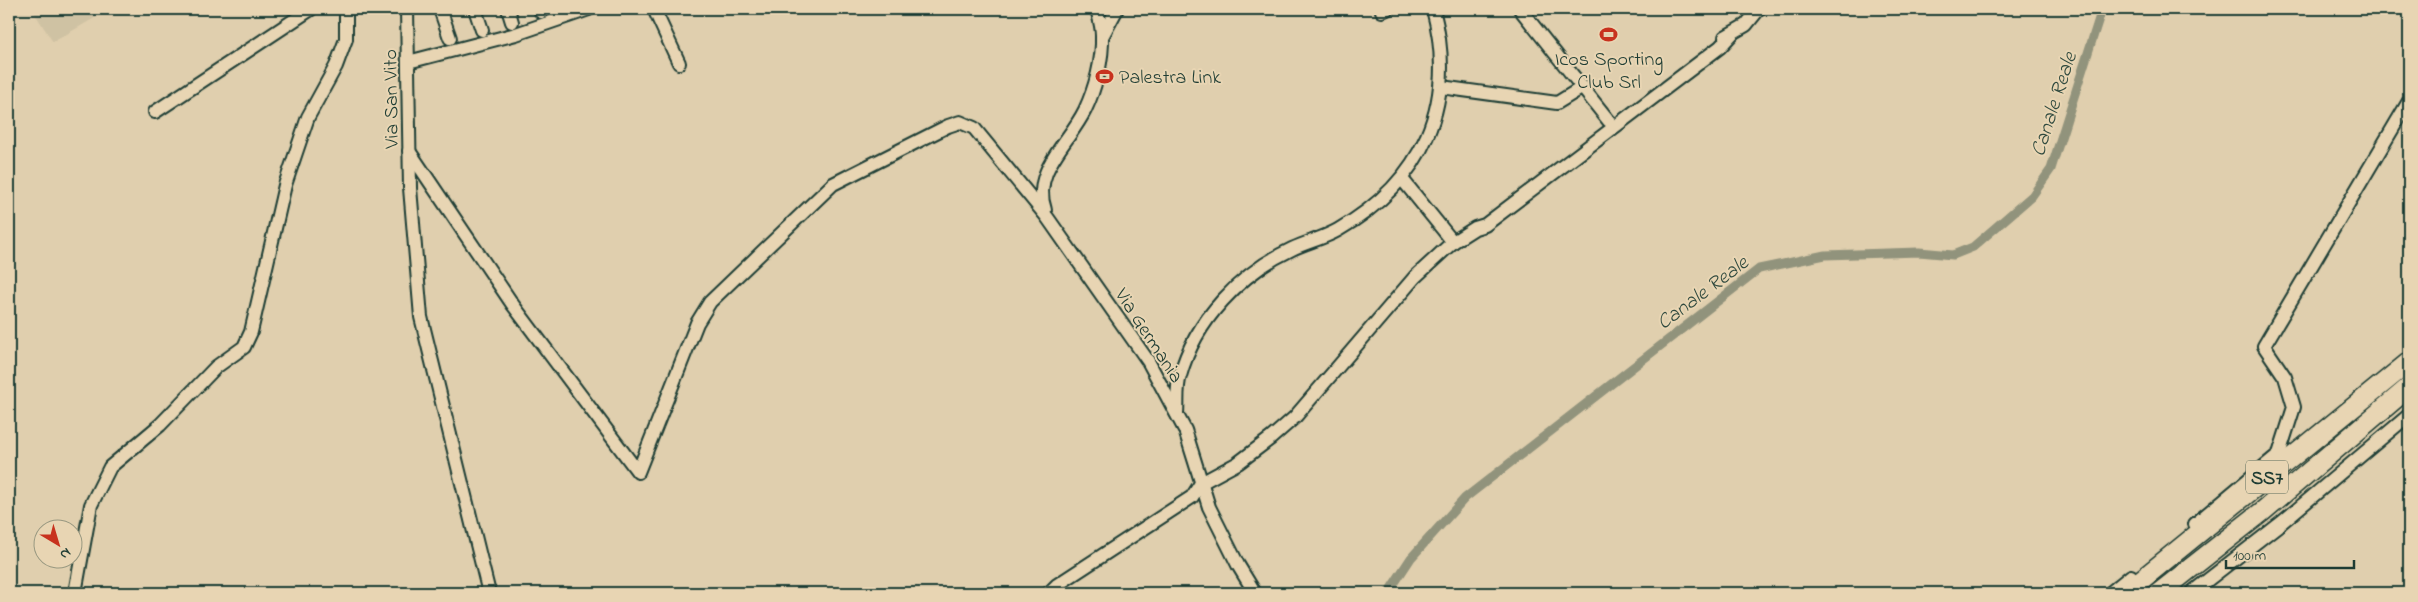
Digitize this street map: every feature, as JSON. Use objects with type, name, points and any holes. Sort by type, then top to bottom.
[{"type":"highway","name":"SS7","points":[[2125,593],[2409,362]]},
{"type":"highway","name":"SS7","points":[[2159,593],[2263,511],[2409,387]]},
{"type":"street","points":[[155,112],[311,9]]},
{"type":"street","points":[[75,593],[91,505],[110,467],[160,425],[216,367],[244,347],[251,332],[285,185],[308,117],[336,66],[346,39],[346,9]]},
{"type":"street","name":"Via San Vito","points":[[408,9],[410,188],[421,317],[489,593]]},
{"type":"street","points":[[440,9],[450,38]]},
{"type":"street","points":[[476,9],[482,30]]},
{"type":"street","points":[[508,9],[512,22]]},
{"type":"street","points":[[408,62],[516,34],[589,9]]},
{"type":"street","points":[[1097,9],[1103,35]]},
{"type":"street","points":[[1047,217],[1040,197],[1044,174],[1084,111],[1097,78],[1103,35],[1117,9]]},
{"type":"street","points":[[1177,415],[1179,377],[1190,346],[1213,312],[1235,286],[1264,265],[1292,249],[1336,232],[1367,212],[1402,179],[1414,161],[1432,126],[1441,87],[1440,35],[1434,9]]},
{"type":"street","points":[[1520,9],[1609,121]]},
{"type":"street","points":[[1475,228],[1481,219],[1609,121],[1720,39],[1746,26],[1759,9]]},
{"type":"street","points":[[657,10],[680,62]]},
{"type":"street","points":[[1049,593],[1057,585],[1192,497],[1201,483],[1238,463],[1272,438],[1289,422],[1414,277],[1453,242],[1475,228],[1484,225],[1712,53],[1732,34]]},
{"type":"street","points":[[1441,87],[1557,103],[1583,87]]},
{"type":"street","points":[[2110,593],[2280,454],[2294,407],[2285,377],[2264,346],[2409,101]]},
{"type":"street","name":"Via Germania","points":[[409,151],[513,305],[638,472],[697,323],[710,302],[804,210],[833,184],[845,176],[948,126],[960,122],[974,128],[1047,217],[1130,332],[1148,361],[1185,430],[1213,515],[1238,565],[1255,593]]},
{"type":"street","points":[[1402,179],[1453,242]]},
{"type":"street","points":[[2191,593],[2281,522],[2409,415]]},
{"type":"shaded area","points":[[32,9],[110,9],[53,42]]},
{"type":"waterway","name":"Canale Reale","points":[[1388,593],[1411,558],[1465,498],[1759,269],[1825,255],[1919,252],[1953,255],[1973,247],[2032,196],[2051,169],[2102,9]]},
{"type":"place","name":"Icos Sporting Club Srl","points":[[1609,34]]},
{"type":"place","name":"Palestra Link","points":[[1105,76]]}]
